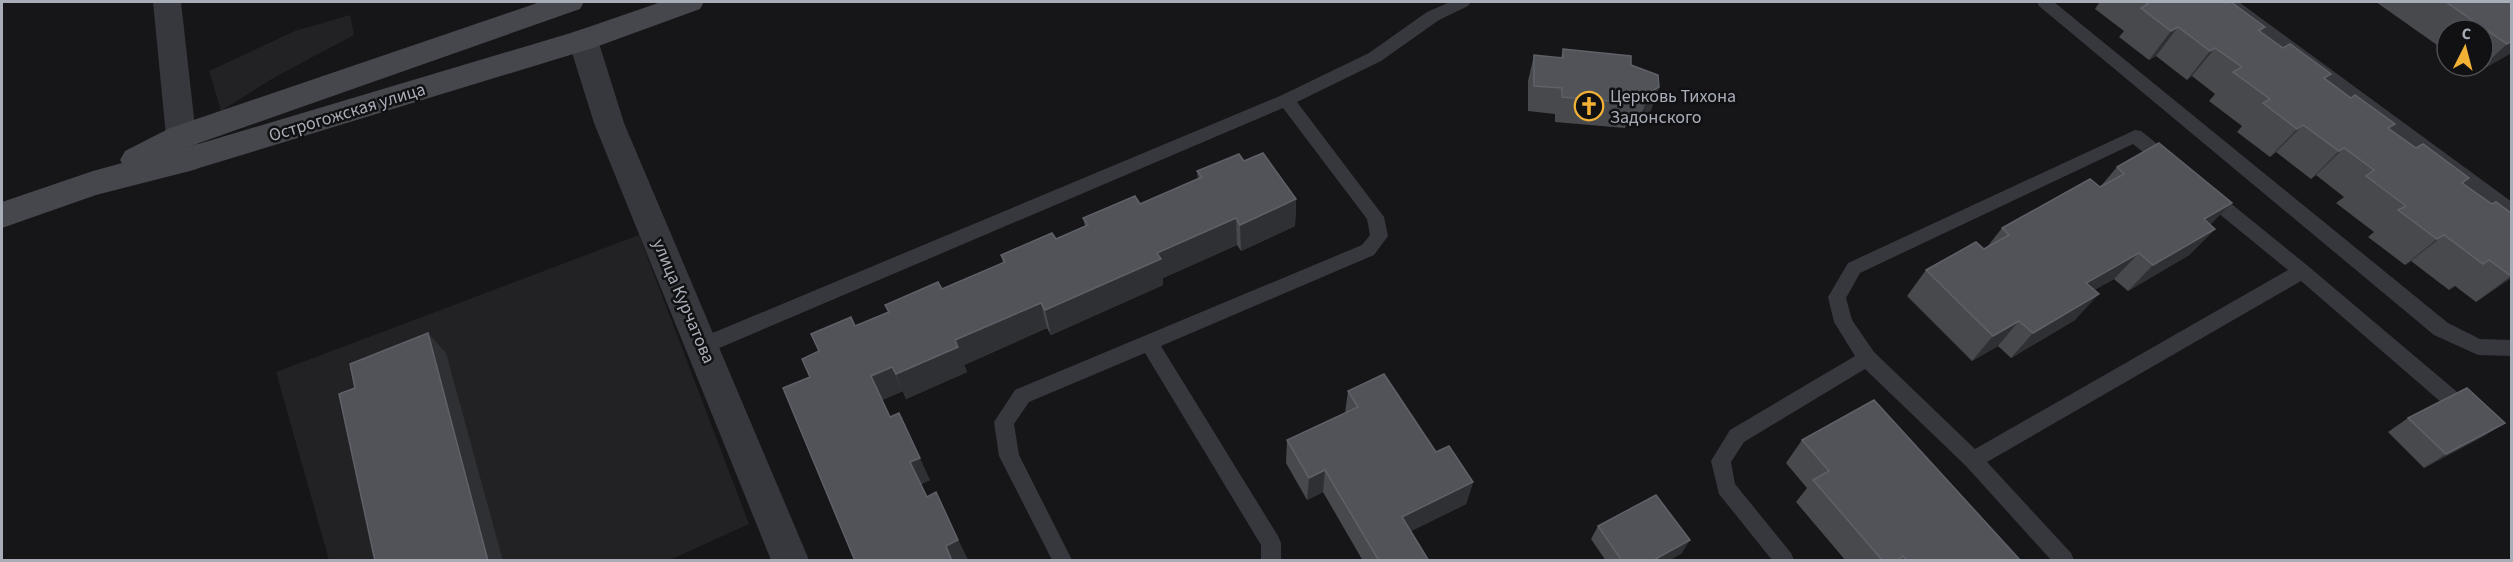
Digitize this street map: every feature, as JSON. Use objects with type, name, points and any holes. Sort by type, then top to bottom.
[{"type":"street","points":[[167,2],[184,148],[570,2]]},
{"type":"street","name":"Острогожская улица","points":[[2,215],[184,148],[583,40],[690,2]]},
{"type":"street","name":"улица Курчатова","points":[[583,40],[609,123],[704,346],[790,561]]},
{"type":"lane","points":[[704,346],[1287,100],[1375,57],[1433,16],[1463,2]]},
{"type":"lane","points":[[2044,2],[2441,328],[2478,347],[2511,348]]},
{"type":"lane","points":[[2229,2],[2511,212]]},
{"type":"lane","points":[[1062,561],[1009,456],[1004,423],[1022,396],[1368,250],[1379,236],[1375,217],[1287,100]]},
{"type":"lane","points":[[2064,561],[1973,460],[1867,358],[1843,322],[1837,297],[1854,268],[2135,136],[2302,271],[2449,397]]},
{"type":"lane","points":[[1973,460],[2302,271]]},
{"type":"lane","points":[[1149,343],[1271,543],[1271,561]]},
{"type":"lane","points":[[1784,561],[1726,488],[1721,461],[1737,436],[1867,358]]},
{"type":"shaded area","points":[[350,15],[354,35],[275,77],[221,111],[209,71],[295,31]]},
{"type":"shaded area","points":[[639,235],[749,524],[670,560],[329,560],[276,372]]},
{"type":"building","points":[[2144,2],[2231,2],[2265,27],[2258,30],[2283,48],[2290,44],[2331,74],[2324,78],[2351,98],[2355,95],[2395,124],[2388,128],[2416,148],[2423,144],[2469,178],[2462,183],[2492,204],[2496,202],[2511,213],[2511,276],[2489,260],[2483,264],[2444,235],[2437,239],[2398,210],[2406,206],[2366,176],[2374,170],[2344,148],[2339,151],[2303,125],[2297,129],[2263,103],[2270,99],[2233,72],[2242,67],[2215,48],[2210,51],[2178,27],[2171,31],[2141,8],[2148,4]]},
{"type":"building","points":[[2446,2],[2511,2],[2511,41],[2507,44],[2495,36],[2495,18],[2469,18]]},
{"type":"building","points":[[1563,49],[1631,56],[1631,65],[1658,75],[1659,87],[1649,93],[1632,94],[1633,103],[1562,97],[1562,88],[1534,86],[1534,55],[1563,58]]},
{"type":"building","points":[[2159,143],[2232,203],[2204,219],[2215,229],[2153,265],[2139,253],[2086,283],[2099,294],[2033,333],[2019,321],[1993,336],[1926,270],[1976,242],[1984,249],[2009,235],[2002,228],[2090,179],[2100,187],[2124,174],[2117,167]]},
{"type":"building","points":[[1263,153],[1296,199],[1240,225],[1236,218],[1157,253],[1161,259],[1045,310],[1041,303],[955,340],[958,347],[896,374],[892,367],[871,376],[890,417],[899,413],[920,458],[910,462],[927,497],[936,492],[958,540],[946,546],[952,561],[855,561],[783,388],[810,377],[802,359],[819,351],[811,334],[851,317],[855,326],[889,312],[885,305],[938,282],[942,289],[1005,262],[1001,255],[1052,233],[1056,239],[1088,225],[1083,218],[1135,196],[1140,204],[1202,177],[1197,171],[1239,154],[1244,161]]},
{"type":"building","points":[[428,333],[488,561],[375,561],[339,394],[355,388],[350,364]]},
{"type":"building","points":[[1384,374],[1436,452],[1449,446],[1473,482],[1402,517],[1429,561],[1379,561],[1325,470],[1309,478],[1287,440],[1358,407],[1348,391]]},
{"type":"building","points":[[2467,388],[2505,423],[2446,454],[2408,418]]},
{"type":"building","points":[[1874,400],[2021,561],[1907,561],[1903,556],[1896,561],[1883,561],[1813,480],[1829,471],[1802,440]]},
{"type":"building","points":[[1656,495],[1690,540],[1652,561],[1622,561],[1598,526]]},
{"type":"place","name":"Церковь Тихона Задонского","points":[[1589,106]]}]
